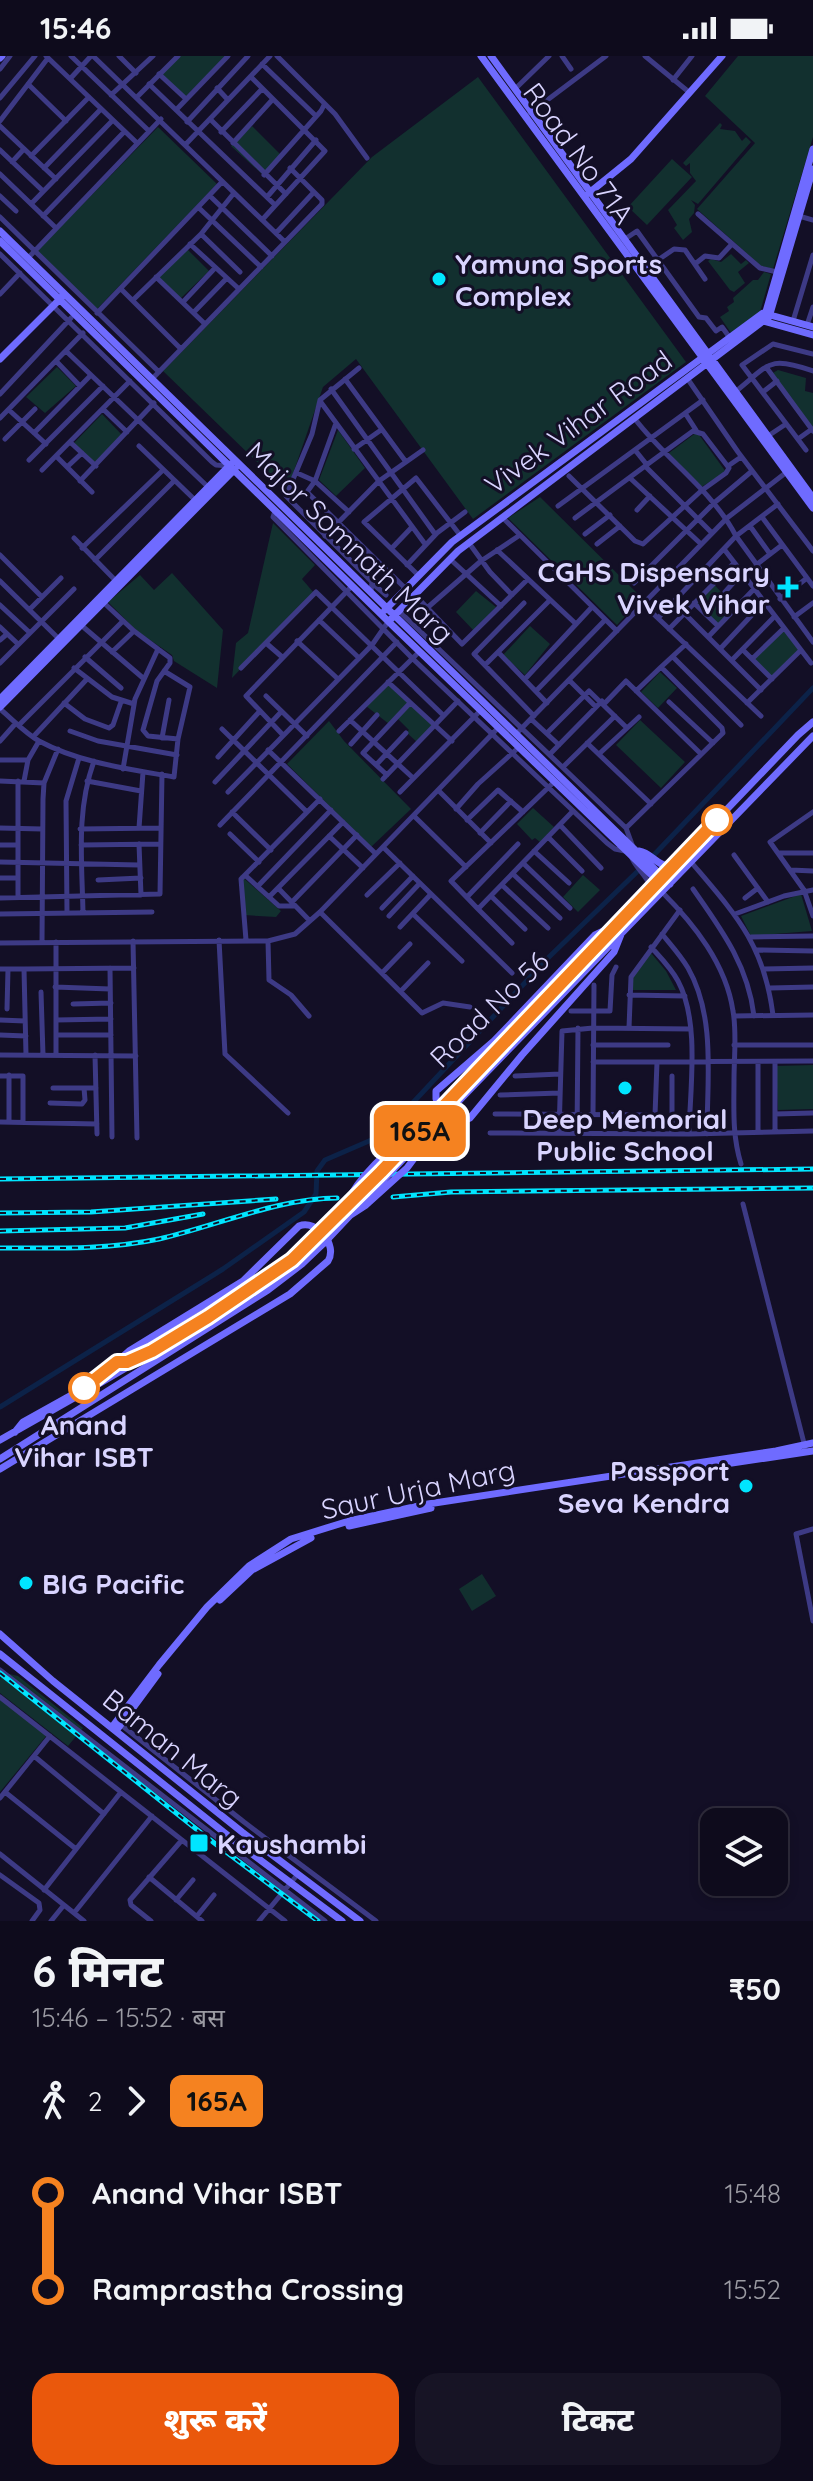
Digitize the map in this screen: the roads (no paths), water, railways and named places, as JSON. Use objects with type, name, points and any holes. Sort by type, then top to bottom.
[{"type":"main road","name":"Road No 71A","points":[[481,56],[529,114],[789,471],[811,493]]},
{"type":"main road","name":"Road No 71A","points":[[491,56],[516,88],[529,114]]},
{"type":"main road","points":[[588,194],[631,159],[722,56]]},
{"type":"main road","points":[[766,317],[777,272],[812,170],[813,149]]},
{"type":"main road","name":"Road No 71A","points":[[588,194],[625,239],[707,359],[735,392],[813,508]]},
{"type":"main road","points":[[766,317],[796,215]]},
{"type":"main road","name":"Major Somnath Marg","points":[[0,231],[28,258],[59,300],[152,379],[170,403],[371,593],[416,655],[551,785],[635,854]]},
{"type":"main road","name":"Major Somnath Marg","points":[[0,241],[160,398],[170,403]]},
{"type":"main road","points":[[0,359],[59,300]]},
{"type":"main road","points":[[766,317],[810,326]]},
{"type":"main road","points":[[766,317],[813,335]]},
{"type":"main road","name":"Vivek Vihar Road","points":[[384,611],[438,554],[461,536],[766,317]]},
{"type":"main road","name":"Vivek Vihar Road","points":[[707,359],[730,338],[766,317]]},
{"type":"main road","points":[[391,619],[449,558],[632,415],[687,378],[707,359]]},
{"type":"main road","points":[[0,699],[208,487],[234,465]]},
{"type":"main road","points":[[0,708],[234,465]]},
{"type":"main road","name":"Major Somnath Marg","points":[[234,465],[349,589],[384,611]]},
{"type":"main road","points":[[506,503],[512,511]]},
{"type":"main road","name":"Major Somnath Marg","points":[[391,619],[419,635],[656,874],[666,888]]},
{"type":"main road","points":[[0,1459],[268,1290],[302,1264],[320,1240],[441,1120],[448,1106],[651,888],[656,874],[673,865],[813,722]]},
{"type":"main road","points":[[346,1214],[425,1126],[684,870],[813,736]]},
{"type":"main road","points":[[673,865],[684,870]]},
{"type":"main road","points":[[639,901],[646,908]]},
{"type":"main road","name":"Road No 56","points":[[614,926],[595,935],[494,1041],[436,1091],[436,1099],[456,1119],[463,1121],[470,1118],[529,1046],[614,952],[622,932]]},
{"type":"main road","points":[[0,1469],[290,1294],[328,1261],[332,1247],[313,1225],[299,1226],[243,1281],[129,1351],[93,1383],[23,1422],[15,1432]]},
{"type":"main road","points":[[0,1440],[187,1330],[320,1240]]},
{"type":"main road","points":[[117,1362],[127,1362],[152,1351]]},
{"type":"main road","points":[[123,1383],[129,1393]]},
{"type":"main road","name":"Saur Urja Marg","points":[[116,1726],[183,1634],[229,1584],[258,1559],[291,1539],[380,1516],[811,1448]]},
{"type":"main road","name":"Baman Marg","points":[[0,1637],[360,1921]]},
{"type":"main road","name":"Baman Marg","points":[[0,1654],[342,1921]]},
{"type":"main road","points":[[169,1788],[177,1779]]},
{"type":"main road","points":[[179,1795],[186,1786]]},
{"type":"street","points":[[0,69],[10,56]]},
{"type":"street","points":[[0,98],[35,56]]},
{"type":"street","points":[[71,56],[149,131]]},
{"type":"street","points":[[70,79],[92,56],[161,119],[285,242]]},
{"type":"street","points":[[119,56],[136,73]]},
{"type":"street","points":[[141,56],[147,62]]},
{"type":"street","points":[[111,95],[153,56]]},
{"type":"street","points":[[137,97],[178,56]]},
{"type":"street","points":[[175,110],[228,56]]},
{"type":"street","points":[[187,122],[248,56]]},
{"type":"street","points":[[186,144],[270,56]]},
{"type":"street","points":[[277,56],[335,114],[367,158]]},
{"type":"street","points":[[516,88],[549,56]]},
{"type":"street","points":[[562,56],[571,69]]},
{"type":"street","points":[[529,114],[606,56]]},
{"type":"street","points":[[646,56],[690,93]]},
{"type":"street","points":[[56,179],[0,124],[47,57],[137,143]]},
{"type":"street","points":[[673,80],[690,57]]},
{"type":"street","points":[[262,64],[316,116]]},
{"type":"street","points":[[159,74],[186,99]]},
{"type":"street","points":[[251,77],[325,151],[262,220]]},
{"type":"street","points":[[208,78],[228,100]]},
{"type":"street","points":[[28,84],[66,121]]},
{"type":"street","points":[[149,84],[275,205]]},
{"type":"street","points":[[221,132],[263,89]]},
{"type":"street","points":[[31,156],[89,97]]},
{"type":"street","points":[[233,143],[273,99]]},
{"type":"street","points":[[264,175],[324,105]]},
{"type":"street","points":[[44,168],[101,109]]},
{"type":"street","points":[[28,258],[161,119]]},
{"type":"street","points":[[210,119],[286,194]]},
{"type":"street","points":[[31,204],[113,120]]},
{"type":"street","points":[[43,216],[124,132]]},
{"type":"street","points":[[267,197],[316,140]]},
{"type":"street","points":[[12,162],[24,149]]},
{"type":"street","points":[[0,150],[43,191]]},
{"type":"street","points":[[238,169],[248,159]]},
{"type":"street","points":[[152,379],[323,203],[290,168]]},
{"type":"street","points":[[0,174],[56,228]]},
{"type":"street","points":[[97,313],[222,182]]},
{"type":"street","points":[[276,233],[314,192]]},
{"type":"street","points":[[133,300],[201,234],[234,193]]},
{"type":"street","points":[[0,196],[16,211]]},
{"type":"street","points":[[210,196],[272,256]]},
{"type":"street","points":[[199,208],[261,267]]},
{"type":"street","points":[[698,214],[760,268],[777,272]]},
{"type":"street","points":[[796,215],[813,220]]},
{"type":"street","points":[[0,217],[159,372]]},
{"type":"street","points":[[625,239],[637,231],[699,317],[706,318],[716,331],[722,327],[730,338]]},
{"type":"street","points":[[201,234],[240,272]]},
{"type":"street","points":[[190,244],[239,289]]},
{"type":"street","points":[[695,264],[705,256],[719,258],[732,244]]},
{"type":"street","points":[[658,260],[674,249],[685,250],[705,279]]},
{"type":"street","points":[[0,254],[20,273],[59,300],[68,319],[212,462],[216,465],[234,465]]},
{"type":"street","points":[[793,321],[813,255]]},
{"type":"street","points":[[183,302],[215,268]]},
{"type":"street","points":[[0,294],[20,273]]},
{"type":"street","points":[[0,277],[8,285]]},
{"type":"street","points":[[156,277],[205,324]]},
{"type":"street","points":[[194,312],[226,279]]},
{"type":"street","points":[[121,289],[181,349]]},
{"type":"street","points":[[797,308],[812,310],[810,326]]},
{"type":"street","points":[[0,394],[57,336],[56,333],[68,319],[77,317]]},
{"type":"street","points":[[0,418],[83,333]]},
{"type":"street","points":[[806,450],[740,366],[773,344],[813,354]]},
{"type":"street","points":[[0,346],[7,352]]},
{"type":"street","points":[[66,351],[208,487]]},
{"type":"street","points":[[56,361],[80,386]]},
{"type":"street","points":[[735,392],[766,367],[780,361],[813,371]]},
{"type":"street","points":[[766,367],[812,430],[798,439]]},
{"type":"street","points":[[359,368],[320,400],[312,434],[286,496],[386,595]]},
{"type":"street","points":[[34,433],[91,375]]},
{"type":"street","points":[[687,378],[741,457],[813,551]]},
{"type":"street","points":[[345,379],[406,462]]},
{"type":"street","points":[[42,470],[130,381]]},
{"type":"street","points":[[763,392],[777,381]]},
{"type":"street","points":[[29,460],[103,386]]},
{"type":"street","points":[[331,389],[435,534]]},
{"type":"street","points":[[80,481],[160,398]]},
{"type":"street","points":[[320,400],[425,544]]},
{"type":"street","points":[[558,506],[703,400]]},
{"type":"street","points":[[5,439],[35,409]]},
{"type":"street","points":[[103,409],[127,432]]},
{"type":"street","points":[[9,410],[46,444]]},
{"type":"street","points":[[685,413],[728,466]]},
{"type":"street","points":[[632,415],[650,440],[727,518],[756,565],[813,642]]},
{"type":"street","points":[[336,423],[315,481],[307,492],[405,588]]},
{"type":"street","points":[[767,437],[787,424]]},
{"type":"street","points":[[354,449],[381,430]]},
{"type":"street","points":[[575,518],[696,430]]},
{"type":"street","points":[[70,442],[96,466]]},
{"type":"street","points":[[139,446],[195,500]]},
{"type":"street","points":[[319,543],[379,481],[423,450]]},
{"type":"street","points":[[635,450],[646,466],[712,533]]},
{"type":"street","points":[[67,467],[82,453]]},
{"type":"street","points":[[56,456],[92,492]]},
{"type":"street","points":[[569,476],[635,541],[643,544],[741,457]]},
{"type":"street","points":[[82,548],[163,470]]},
{"type":"street","points":[[634,583],[714,503],[752,471]]},
{"type":"street","points":[[516,734],[727,518],[789,471]]},
{"type":"street","points":[[297,473],[315,481],[349,512]]},
{"type":"street","points":[[418,575],[364,522],[390,497],[416,478],[461,536]]},
{"type":"street","points":[[630,478],[701,544]]},
{"type":"street","points":[[95,560],[174,481]]},
{"type":"street","points":[[637,510],[650,496]]},
{"type":"street","points":[[658,618],[736,536],[778,504]]},
{"type":"street","points":[[407,565],[435,534],[465,512]]},
{"type":"street","points":[[585,534],[610,515]]},
{"type":"street","points":[[762,517],[813,586]]},
{"type":"street","points":[[503,518],[617,631]]},
{"type":"street","points":[[597,544],[620,526]]},
{"type":"street","points":[[750,526],[770,554]]},
{"type":"street","points":[[392,548],[412,527]]},
{"type":"street","points":[[427,608],[465,573],[520,535]]},
{"type":"street","points":[[806,542],[813,537]]},
{"type":"street","points":[[74,538],[116,581]]},
{"type":"street","points":[[469,543],[512,595]]},
{"type":"street","points":[[756,565],[782,545]]},
{"type":"street","points":[[724,549],[811,663]]},
{"type":"street","points":[[497,550],[575,623]]},
{"type":"street","points":[[0,555],[42,597]]},
{"type":"street","points":[[449,558],[501,606]]},
{"type":"street","points":[[669,629],[734,563]]},
{"type":"street","points":[[725,592],[742,573]]},
{"type":"street","points":[[30,609],[61,578]]},
{"type":"street","points":[[780,599],[807,578]]},
{"type":"street","points":[[414,594],[462,644],[528,579]]},
{"type":"street","points":[[708,637],[754,589],[767,580]]},
{"type":"street","points":[[0,581],[59,639]]},
{"type":"street","points":[[371,593],[372,582]]},
{"type":"street","points":[[0,663],[74,589]]},
{"type":"street","points":[[282,734],[246,696],[281,656],[349,589],[391,619],[397,642],[416,655],[458,701],[477,714],[400,792]]},
{"type":"street","points":[[241,668],[313,593],[318,593],[443,715]]},
{"type":"street","points":[[485,665],[550,600]]},
{"type":"street","points":[[103,602],[170,658],[155,686],[143,730],[148,736],[178,739]]},
{"type":"street","points":[[720,649],[764,602]]},
{"type":"street","points":[[524,603],[474,654],[559,745]]},
{"type":"street","points":[[694,603],[718,626]]},
{"type":"street","points":[[794,617],[813,603]]},
{"type":"street","points":[[643,604],[761,716]]},
{"type":"street","points":[[0,605],[29,632]]},
{"type":"street","points":[[525,679],[592,607]]},
{"type":"street","points":[[684,613],[761,690]]},
{"type":"street","points":[[732,660],[774,617]]},
{"type":"street","points":[[228,792],[372,645],[391,619]]},
{"type":"street","points":[[319,620],[359,658]]},
{"type":"street","points":[[536,691],[605,620]]},
{"type":"street","points":[[0,741],[123,621]]},
{"type":"street","points":[[81,625],[143,678]]},
{"type":"street","points":[[0,627],[18,644]]},
{"type":"street","points":[[805,632],[813,627]]},
{"type":"street","points":[[752,659],[783,629]]},
{"type":"street","points":[[112,652],[134,631]]},
{"type":"street","points":[[0,640],[7,634]]},
{"type":"street","points":[[419,635],[523,727],[626,828],[635,854]]},
{"type":"street","points":[[297,641],[338,679]]},
{"type":"street","points":[[220,825],[397,642]]},
{"type":"street","points":[[266,643],[281,656]]},
{"type":"street","points":[[636,691],[686,644]]},
{"type":"street","points":[[123,769],[134,704],[158,649]]},
{"type":"street","points":[[743,650],[772,679]]},
{"type":"street","points":[[747,703],[800,651]]},
{"type":"street","points":[[498,652],[547,703]]},
{"type":"street","points":[[339,731],[416,655]]},
{"type":"street","points":[[85,657],[121,688]]},
{"type":"street","points":[[673,657],[741,725]]},
{"type":"street","points":[[626,828],[723,733],[722,728],[661,667]]},
{"type":"street","points":[[74,668],[121,702],[134,704]]},
{"type":"street","points":[[0,708],[36,739],[79,758],[123,769],[176,775],[178,739],[190,687],[164,671]]},
{"type":"street","points":[[18,897],[17,829],[21,781],[36,739],[87,679]]},
{"type":"street","points":[[569,680],[596,707]]},
{"type":"street","points":[[550,754],[626,681],[701,754]]},
{"type":"street","points":[[388,682],[452,741]]},
{"type":"street","points":[[547,733],[589,691],[627,728]]},
{"type":"street","points":[[266,696],[307,736]]},
{"type":"street","points":[[162,738],[169,700]]},
{"type":"street","points":[[410,703],[363,753],[385,777],[458,701]]},
{"type":"street","points":[[64,703],[85,719],[109,728],[121,702]]},
{"type":"street","points":[[669,702],[713,743]]},
{"type":"street","points":[[218,757],[259,712]]},
{"type":"street","points":[[215,782],[281,712]]},
{"type":"street","points":[[351,744],[377,715]]},
{"type":"street","points":[[564,766],[615,716]]},
{"type":"street","points":[[599,754],[639,717]]},
{"type":"street","points":[[350,720],[412,777]]},
{"type":"street","points":[[222,729],[308,812]]},
{"type":"street","points":[[70,731],[126,747],[177,755]]},
{"type":"street","points":[[0,943],[268,941],[290,936],[320,912],[495,731]]},
{"type":"street","points":[[376,765],[406,733]]},
{"type":"street","points":[[587,743],[651,804]]},
{"type":"street","points":[[42,942],[44,783],[58,749]]},
{"type":"street","points":[[268,750],[376,854]]},
{"type":"street","points":[[456,809],[515,750]]},
{"type":"street","points":[[67,913],[66,801],[79,758]]},
{"type":"street","points":[[0,760],[28,760]]},
{"type":"street","points":[[83,913],[80,829],[87,781],[94,761]]},
{"type":"street","points":[[139,828],[143,772]]},
{"type":"street","points":[[0,898],[159,895],[162,891],[162,774]]},
{"type":"street","points":[[0,781],[44,783]]},
{"type":"street","points":[[87,781],[141,791]]},
{"type":"street","points":[[512,943],[451,881],[551,785],[573,811],[612,847],[635,854]]},
{"type":"street","points":[[467,820],[498,790],[523,812]]},
{"type":"street","points":[[439,791],[491,843]]},
{"type":"street","points":[[246,940],[240,881],[320,799]]},
{"type":"street","points":[[480,833],[511,801]]},
{"type":"street","points":[[258,886],[331,810]]},
{"type":"street","points":[[478,909],[573,811]]},
{"type":"street","points":[[232,812],[271,850]]},
{"type":"street","points":[[813,812],[770,842],[804,890],[813,916]]},
{"type":"street","points":[[414,816],[466,867]]},
{"type":"street","points":[[269,897],[343,822]]},
{"type":"street","points":[[560,825],[601,868]]},
{"type":"street","points":[[0,828],[42,829]]},
{"type":"street","points":[[80,829],[161,828]]},
{"type":"street","points":[[230,834],[259,862]]},
{"type":"street","points":[[246,876],[279,906],[293,904],[357,835]]},
{"type":"street","points":[[329,836],[363,868]]},
{"type":"street","points":[[548,837],[582,871]]},
{"type":"street","points":[[139,844],[141,895]]},
{"type":"street","points":[[81,845],[161,844]]},
{"type":"street","points":[[467,897],[518,844]]},
{"type":"street","points":[[0,845],[17,845]]},
{"type":"street","points":[[383,847],[512,973]]},
{"type":"street","points":[[534,851],[569,883]]},
{"type":"street","points":[[778,853],[813,853]]},
{"type":"street","points":[[734,855],[768,902]]},
{"type":"street","points":[[0,862],[139,865]]},
{"type":"street","points":[[691,862],[751,937],[770,988],[773,1015]]},
{"type":"street","points":[[367,895],[400,863]]},
{"type":"street","points":[[523,863],[570,908]]},
{"type":"street","points":[[790,870],[813,871]]},
{"type":"street","points":[[513,874],[560,918]]},
{"type":"street","points":[[382,908],[413,876]]},
{"type":"street","points":[[0,878],[18,878]]},
{"type":"street","points":[[98,880],[141,878]]},
{"type":"street","points":[[389,916],[420,883]]},
{"type":"street","points":[[502,885],[548,928]]},
{"type":"street","points":[[278,888],[310,921]]},
{"type":"street","points":[[666,888],[718,966],[727,988],[734,1016],[734,1133],[741,1164]]},
{"type":"street","points":[[745,898],[758,888]]},
{"type":"street","points":[[693,889],[740,962],[750,986],[754,1016]]},
{"type":"street","points":[[735,914],[804,890],[813,890]]},
{"type":"street","points":[[400,927],[431,894]]},
{"type":"street","points":[[491,896],[525,929]]},
{"type":"street","points":[[629,1028],[631,977],[680,910]]},
{"type":"street","points":[[0,914],[152,912]]},
{"type":"street","points":[[320,912],[424,1014],[440,1004],[470,1007]]},
{"type":"street","points":[[413,914],[462,961]]},
{"type":"street","points":[[662,934],[688,968],[705,1022],[707,1134]]},
{"type":"street","points":[[751,937],[813,936]]},
{"type":"street","points":[[219,940],[225,1054],[288,1113]]},
{"type":"street","points":[[133,941],[137,1138]]},
{"type":"street","points":[[268,941],[269,980],[291,995],[309,1016]]},
{"type":"street","points":[[56,942],[56,1055]]},
{"type":"street","points":[[382,973],[410,944]]},
{"type":"street","points":[[651,947],[676,977],[685,996],[691,1029],[689,1134]]},
{"type":"street","points":[[757,950],[813,951]]},
{"type":"street","points":[[401,991],[428,963]]},
{"type":"street","points":[[571,1011],[611,1009],[612,975],[616,967]]},
{"type":"street","points":[[110,968],[112,1137]]},
{"type":"street","points":[[0,969],[134,968]]},
{"type":"street","points":[[764,969],[813,968]]},
{"type":"street","points":[[7,1009],[8,969]]},
{"type":"street","points":[[24,969],[26,1055]]},
{"type":"street","points":[[593,1114],[594,985]]},
{"type":"street","points":[[55,987],[111,989]]},
{"type":"street","points":[[770,988],[813,987]]},
{"type":"street","points":[[41,992],[43,1055]]},
{"type":"street","points":[[629,995],[685,996]]},
{"type":"street","points":[[73,1004],[111,1003]]},
{"type":"street","points":[[734,1016],[813,1015]]},
{"type":"street","points":[[56,1020],[111,1019]]},
{"type":"street","points":[[0,1020],[25,1021]]},
{"type":"street","points":[[559,1133],[561,1032],[578,1028],[691,1029]]},
{"type":"street","points":[[577,1133],[578,1028]]},
{"type":"street","points":[[0,1035],[26,1036]]},
{"type":"street","points":[[57,1035],[111,1035]]},
{"type":"street","points":[[593,1045],[668,1045]]},
{"type":"street","points":[[734,1045],[813,1045]]},
{"type":"street","points":[[0,1055],[136,1056]]},
{"type":"street","points":[[95,1055],[97,1134]]},
{"type":"street","points":[[593,1062],[813,1061]]},
{"type":"street","points":[[495,1114],[655,1115],[657,1062]]},
{"type":"street","points":[[758,1062],[758,1132]]},
{"type":"street","points":[[775,1062],[775,1132]]},
{"type":"street","points":[[515,1076],[560,1074]]},
{"type":"street","points":[[9,1075],[9,1122]]},
{"type":"street","points":[[0,1076],[24,1077],[23,1121]]},
{"type":"street","points":[[672,1076],[672,1134]]},
{"type":"street","points":[[53,1088],[96,1088]]},
{"type":"street","points":[[50,1103],[82,1104],[85,1100],[84,1088]]},
{"type":"street","points":[[500,1095],[560,1093]]},
{"type":"street","points":[[775,1114],[813,1113]]},
{"type":"street","points":[[0,1122],[97,1124]]},
{"type":"street","points":[[490,1133],[813,1131]]},
{"type":"street","points":[[743,1204],[811,1448]]},
{"type":"street","points":[[813,1529],[796,1534],[813,1621]]},
{"type":"street","points":[[9,1661],[1,1671],[325,1921]]},
{"type":"street","points":[[0,1697],[285,1921]]},
{"type":"street","points":[[116,1726],[376,1921]]},
{"type":"street","points":[[0,1798],[50,1736]]},
{"type":"street","points":[[34,1756],[104,1814]]},
{"type":"street","points":[[5,1792],[76,1849]]},
{"type":"street","points":[[31,1898],[76,1849],[121,1792]]},
{"type":"street","points":[[74,1913],[152,1816]]},
{"type":"street","points":[[151,1921],[129,1902],[182,1840]]},
{"type":"street","points":[[0,1854],[84,1921]]},
{"type":"street","points":[[259,1921],[298,1874]]},
{"type":"street","points":[[0,1875],[39,1903],[41,1908],[32,1921]]},
{"type":"street","points":[[149,1877],[200,1919],[214,1895]]},
{"type":"street","points":[[176,1900],[193,1880]]},
{"type":"street","points":[[51,1921],[64,1905]]},
{"type":"waterway","points":[[651,858],[813,688]]},
{"type":"waterway","points":[[0,1407],[223,1269],[304,1212],[316,1194],[317,1171],[325,1160],[376,1138],[393,1124],[549,957],[641,868]]},
{"type":"railway","points":[[0,1179],[813,1169]]},
{"type":"railway","points":[[393,1197],[451,1192],[813,1188]]},
{"type":"railway","points":[[0,1248],[80,1248],[139,1243],[270,1208],[337,1198]]},
{"type":"railway","points":[[0,1213],[91,1212],[276,1199]]},
{"type":"railway","points":[[0,1231],[125,1228],[203,1214]]},
{"type":"railway","points":[[0,1673],[205,1836],[318,1921]]},
{"type":"place","name":"Yamuna Sports Complex","points":[[439,279]]},
{"type":"place","name":"CGHS Dispensary Vivek Vihar","points":[[788,587]]},
{"type":"place","name":"Deep Memorial Public School","points":[[625,1088]]},
{"type":"place","name":"Anand Vihar ISBT","points":[[84,1388]]},
{"type":"place","name":"Passport Seva Kendra","points":[[746,1486]]},
{"type":"place","name":"BIG Pacific","points":[[26,1583]]},
{"type":"place","name":"Kaushambi","points":[[199,1843]]}]
